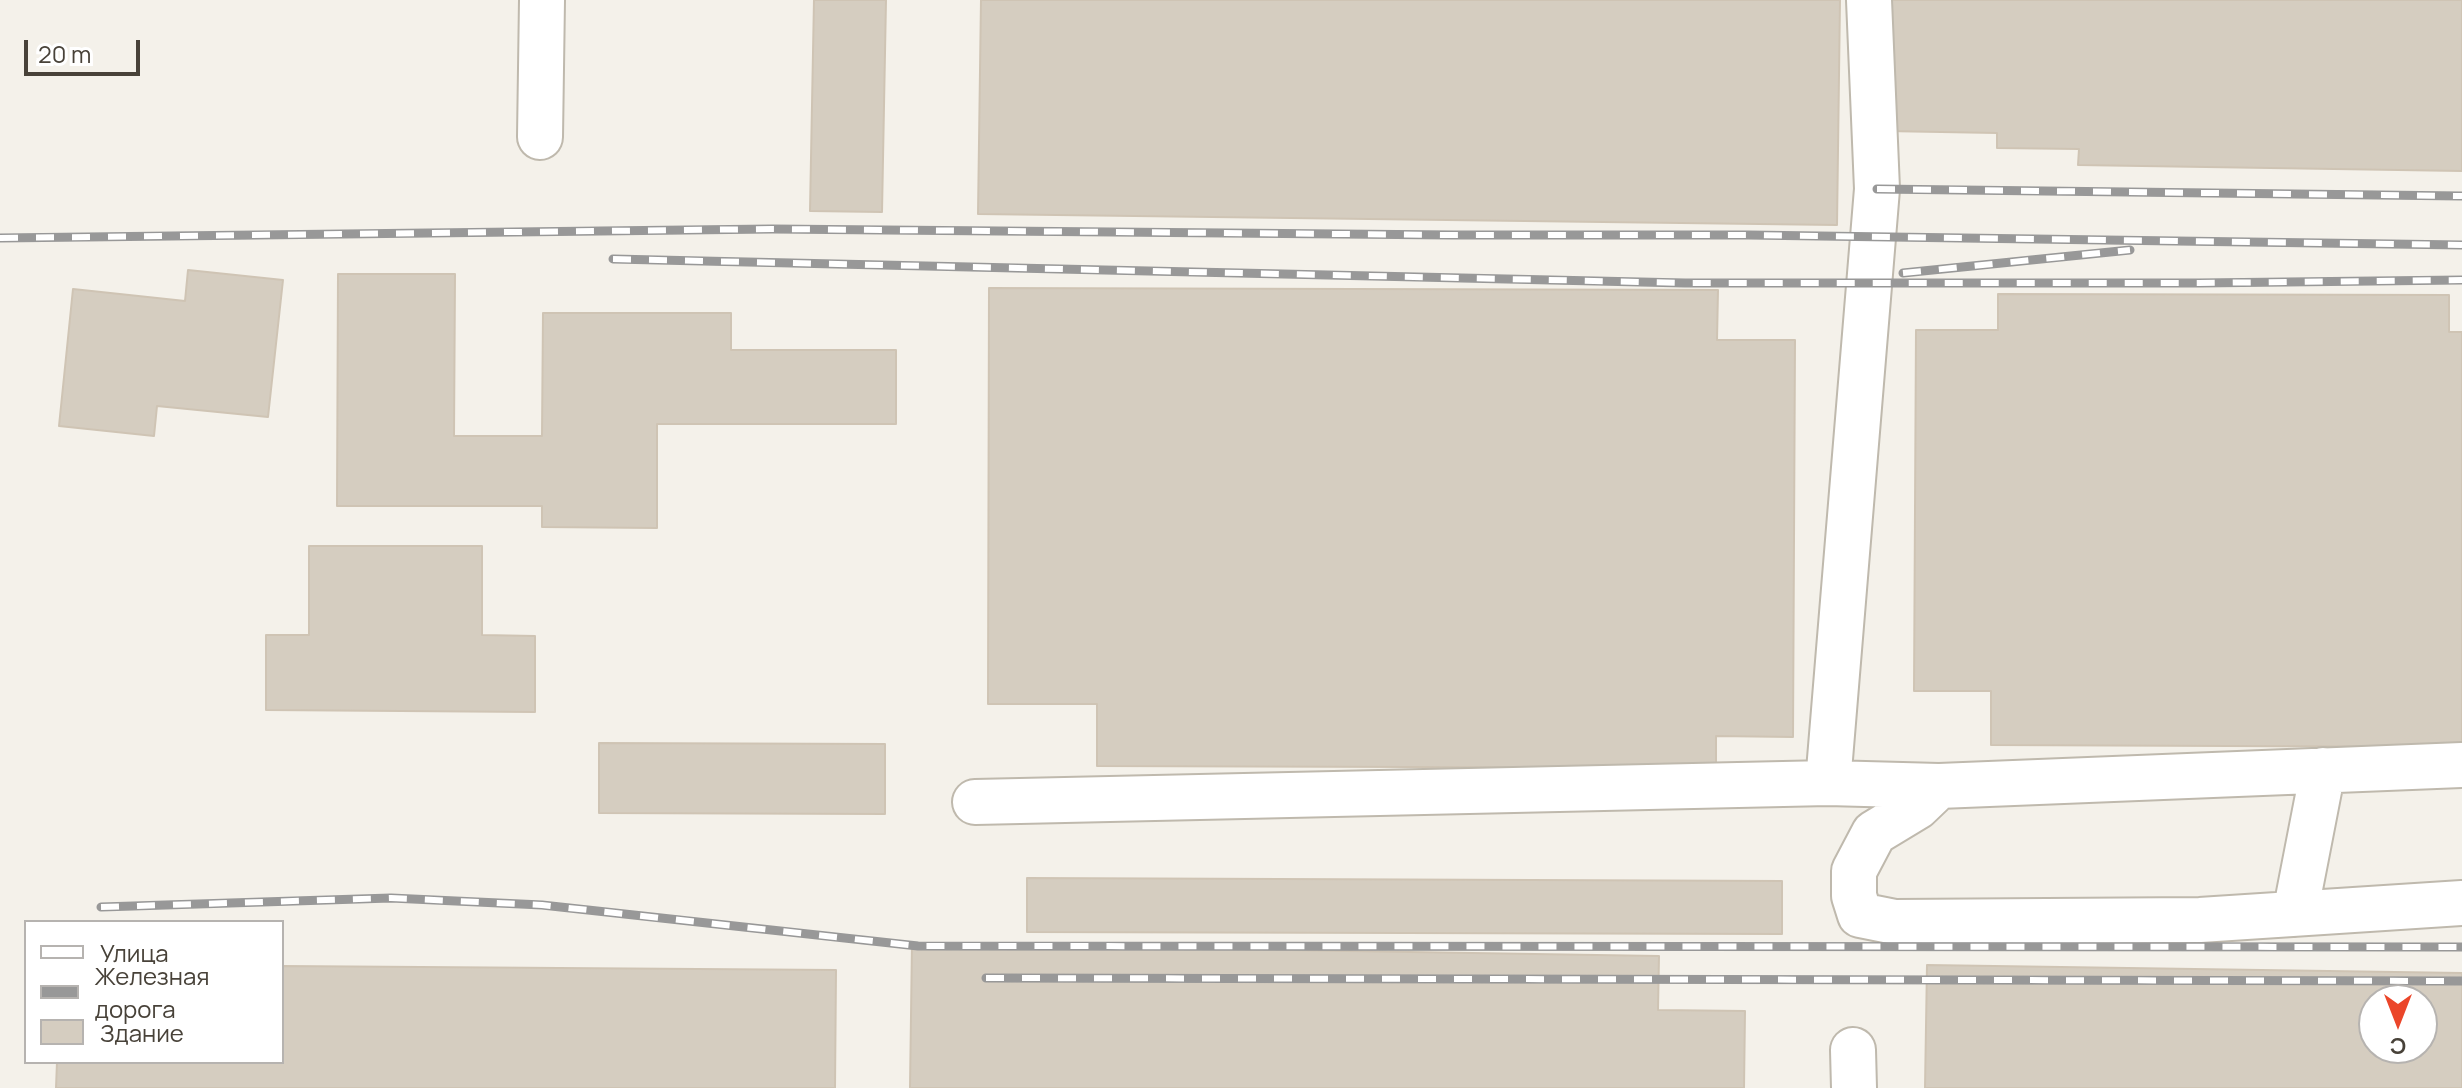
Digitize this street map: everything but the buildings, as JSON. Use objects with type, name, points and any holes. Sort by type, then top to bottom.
[{"type":"street","points":[[540,137],[542,0]]},
{"type":"street","points":[[1828,783],[1877,189],[1869,0]]},
{"type":"street","points":[[975,802],[1828,783],[1939,786],[2462,765]]},
{"type":"street","points":[[2295,914],[2323,770]]},
{"type":"street","points":[[1939,786],[1917,807],[1874,833],[1854,871],[1854,896],[1860,915],[1895,922],[2200,920],[2462,903]]},
{"type":"railway","points":[[1877,189],[2462,196]]},
{"type":"railway","points":[[0,238],[772,229],[1748,235],[2462,245]]},
{"type":"railway","points":[[1903,273],[2130,250]]},
{"type":"railway","points":[[613,259],[1685,283],[2462,280]]},
{"type":"railway","points":[[101,907],[391,898],[542,905],[918,946],[2462,947]]},
{"type":"railway","points":[[986,978],[2462,981]]}]
